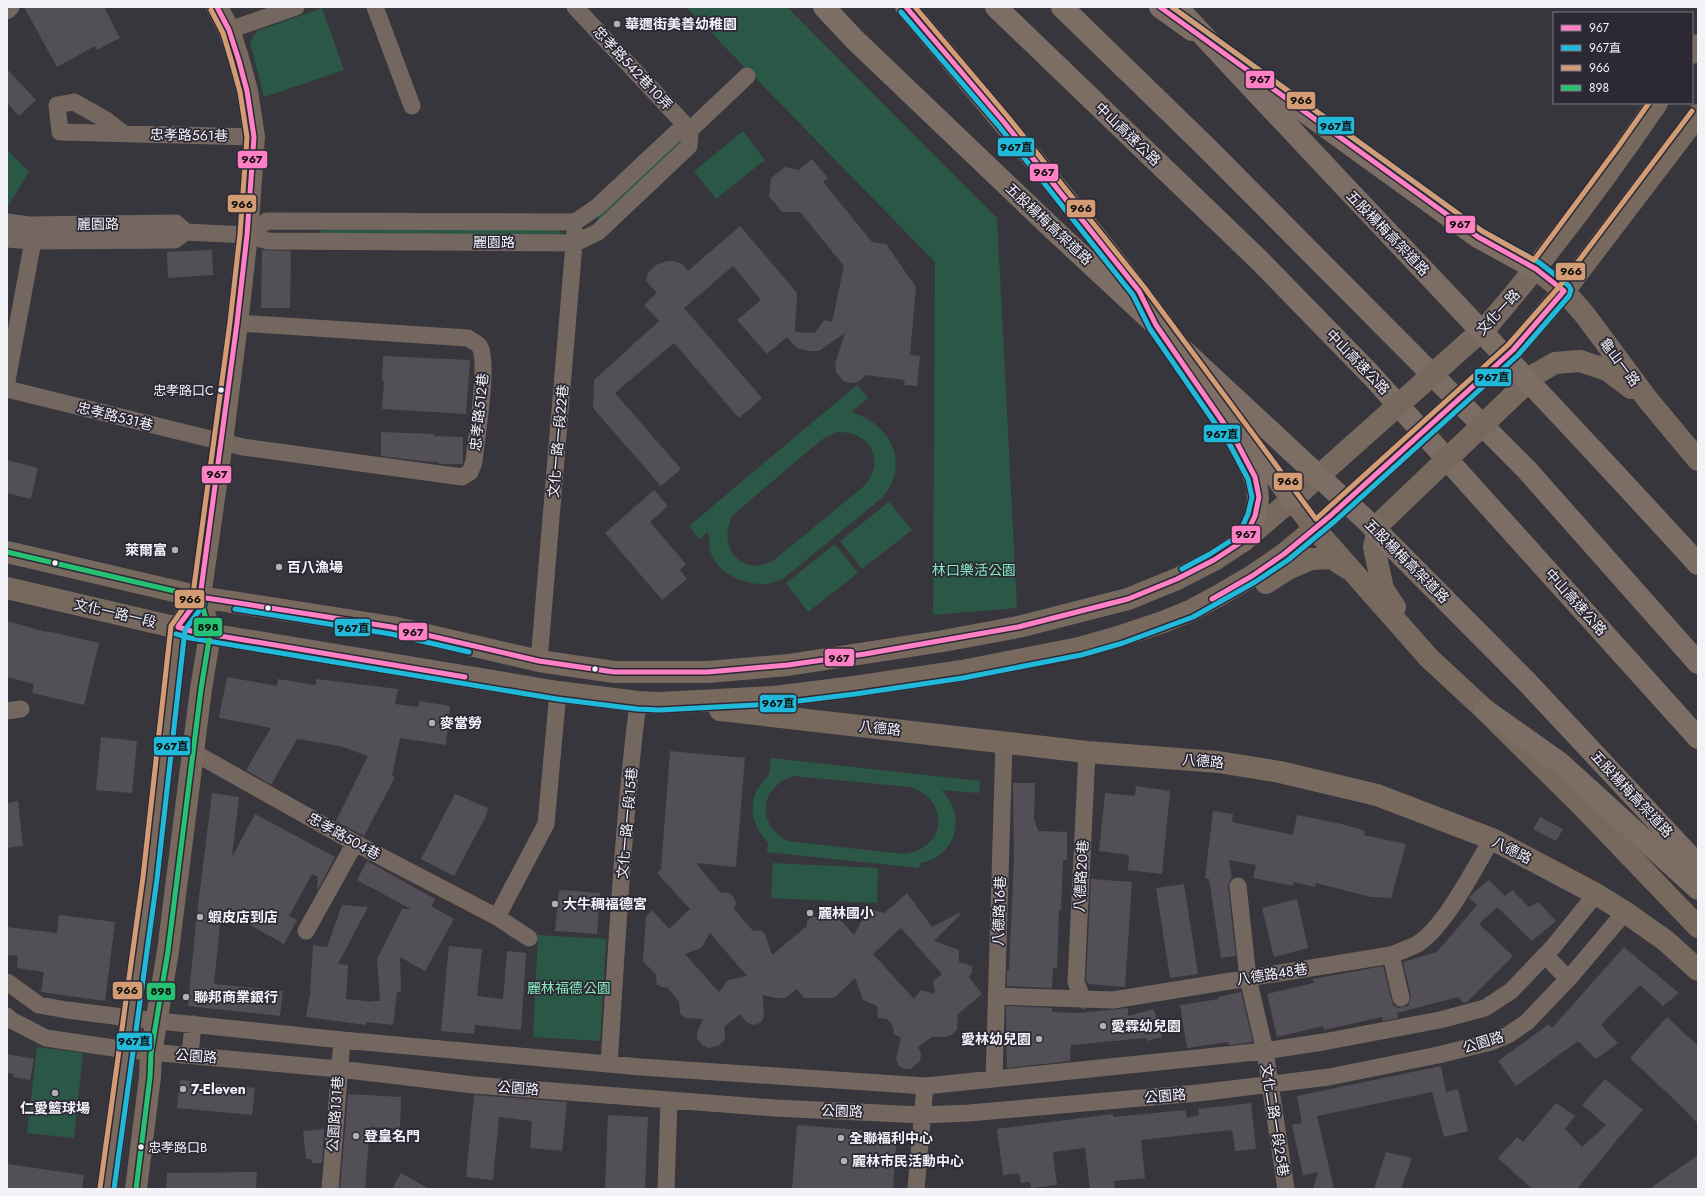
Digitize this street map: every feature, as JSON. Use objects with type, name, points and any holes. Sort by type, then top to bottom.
[{"type":"highway","name":"五股楊梅高架道路","points":[[824,7],[855,40],[1059,234],[1369,523],[1527,682],[1698,864]]},
{"type":"highway","points":[[906,7],[1003,121],[1298,494]]},
{"type":"highway","name":"中山高速公路","points":[[996,7],[1260,261],[1372,376],[1698,738]]},
{"type":"highway","points":[[1062,7],[1207,148],[1527,470],[1644,600],[1698,663]]},
{"type":"highway","points":[[1160,7],[1478,236],[1536,269]]},
{"type":"highway","name":"五股楊梅高架道路","points":[[1177,7],[1288,128],[1587,442],[1698,564]]},
{"type":"highway","points":[[1138,291],[1156,325],[1236,441],[1255,477],[1259,497],[1255,516],[1243,541]]},
{"type":"highway","points":[[1644,600],[1698,653]]},
{"type":"highway","points":[[1485,710],[1560,763],[1698,889]]},
{"type":"street","points":[[7,11],[11,7]]},
{"type":"street","points":[[136,1189],[150,1078],[151,1052],[155,1020],[168,950],[193,752],[210,634],[200,596],[237,323],[247,235],[254,137],[247,91],[229,30],[217,7]]},
{"type":"street","points":[[229,30],[296,7]]},
{"type":"street","points":[[375,7],[412,106]]},
{"type":"street","name":"忠孝路542巷10弄","points":[[575,7],[690,130]]},
{"type":"street","points":[[575,222],[596,207],[676,133],[690,130],[747,76]]},
{"type":"street","name":"文化一路","points":[[1298,494],[1489,324],[1536,269],[1657,104]]},
{"type":"street","points":[[1323,523],[1514,350],[1564,291],[1698,115]]},
{"type":"street","name":"麗園路","points":[[7,239],[33,241],[175,240],[186,232],[247,235],[268,241],[575,243],[598,232],[689,146],[690,130]]},
{"type":"street","name":"忠孝路561巷","points":[[124,134],[254,137]]},
{"type":"street","name":"麗園路","points":[[247,235],[267,221],[575,222]]},
{"type":"street","name":"麗園路","points":[[7,222],[29,225],[176,223],[186,232]]},
{"type":"street","name":"文化一路一段22巷","points":[[539,661],[575,243],[575,222]]},
{"type":"street","points":[[7,381],[33,241]]},
{"type":"street","name":"龜山一路","points":[[1536,269],[1564,291],[1585,315],[1648,400],[1698,460]]},
{"type":"street","name":"忠孝路512巷","points":[[222,442],[250,448],[462,477],[470,472],[474,462],[484,372],[483,356],[480,345],[468,338],[237,323]]},
{"type":"street","points":[[1429,658],[1383,589],[1374,546],[1379,524],[1536,374],[1555,363],[1580,361],[1607,370],[1648,400]]},
{"type":"street","name":"忠孝路531巷","points":[[7,390],[222,442]]},
{"type":"street","points":[[7,552],[200,596],[392,628],[539,661],[614,672],[708,672],[788,665],[943,641],[1018,627],[1128,599],[1177,579],[1214,560],[1243,541],[1298,494],[1323,523],[1353,572],[1429,658],[1485,710],[1582,806],[1698,927]]},
{"type":"street","name":"文化一路一段","points":[[7,588],[210,634],[558,692],[638,702],[659,703],[774,696],[854,687],[962,671],[1079,648],[1163,622],[1190,611],[1252,576],[1323,523]]},
{"type":"street","points":[[1163,622],[1220,606],[1254,590],[1288,569],[1312,559],[1332,558],[1353,572]]},
{"type":"street","points":[[107,1189],[110,1157],[127,1050],[130,1018],[150,878],[178,627],[200,596]]},
{"type":"street","points":[[497,917],[546,824],[558,692]]},
{"type":"street","name":"文化一路一段15巷","points":[[609,1064],[618,926],[633,744],[638,702]]},
{"type":"street","name":"八德路","points":[[659,703],[1087,752],[1218,762],[1280,772],[1377,794],[1492,839],[1596,894],[1625,912],[1666,941],[1698,970]]},
{"type":"street","name":"八德路16巷","points":[[994,1079],[1004,742]]},
{"type":"street","name":"忠孝路504巷","points":[[193,752],[355,843],[497,917],[529,938]]},
{"type":"street","name":"八德路20巷","points":[[1083,1000],[1076,982],[1087,752]]},
{"type":"street","name":"八德路48巷","points":[[996,996],[1113,1000],[1391,955],[1419,942],[1434,929],[1452,906],[1492,839]]},
{"type":"street","points":[[306,931],[355,843]]},
{"type":"street","name":"文化二路一段25巷","points":[[1238,886],[1248,978],[1265,1051],[1286,1189]]},
{"type":"street","points":[[7,982],[39,1005],[130,1018],[342,1040],[609,1064],[925,1086],[1265,1051],[1323,1042],[1440,1020],[1485,1008],[1510,991],[1545,955],[1596,894]]},
{"type":"street","name":"公園路","points":[[7,1016],[11,1020],[46,1038],[127,1050],[339,1069],[474,1085],[775,1108],[922,1115],[969,1113],[1198,1093],[1329,1077],[1438,1055],[1491,1042],[1508,1036],[1527,1022],[1568,979],[1625,912]]},
{"type":"street","points":[[1391,955],[1401,998]]},
{"type":"street","points":[[1545,955],[1568,979]]},
{"type":"street","points":[[34,1032],[39,1005]]},
{"type":"street","points":[[190,1055],[193,1024]]},
{"type":"street","name":"公園路131巷","points":[[330,1189],[342,1040]]},
{"type":"street","points":[[916,1189],[925,1086]]},
{"type":"street","points":[[666,1189],[669,1100]]},
{"type":"green space","name":"林口樂活公園","points":[[686,7],[787,7],[997,218],[1017,608],[933,615],[935,262]]},
{"type":"green space","points":[[322,8],[344,70],[264,97],[250,42],[257,31]]},
{"type":"green space","points":[[743,131],[765,160],[716,199],[694,171]]},
{"type":"green space","points":[[684,139],[681,146],[598,223],[597,220],[599,216],[676,140]]},
{"type":"green space","points":[[7,149],[29,172],[7,208]]},
{"type":"green space","points":[[323,229],[558,230],[562,233],[558,236],[324,236],[319,232]]},
{"type":"green space","points":[[857,385],[868,398],[851,412],[872,422],[888,437],[893,447],[895,457],[893,480],[890,487],[883,497],[784,578],[768,584],[758,584],[741,580],[725,572],[714,559],[710,551],[708,532],[699,539],[689,526]],"holes":[[[837,432],[849,433],[866,442],[872,450],[874,468],[863,487],[774,560],[763,565],[752,565],[743,562],[735,556],[730,548],[727,538],[728,527],[733,515],[821,440]]]},
{"type":"green space","points":[[889,502],[912,530],[862,569],[840,541]]},
{"type":"green space","points":[[835,544],[858,573],[808,612],[786,583]]},
{"type":"green space","points":[[771,758],[980,781],[979,793],[942,790],[952,805],[954,811],[956,824],[952,840],[942,853],[936,858],[920,863],[919,868],[767,852],[768,843],[756,826],[753,806],[756,792],[769,774]],"holes":[[[793,776],[910,787],[923,793],[932,802],[937,813],[938,824],[935,834],[928,844],[918,851],[903,854],[787,841],[777,834],[770,825],[766,816],[768,797],[773,789]]]},
{"type":"green space","points":[[773,863],[878,868],[877,903],[771,898]]},
{"type":"green space","name":"麗林福德公園","points":[[538,935],[606,939],[600,1041],[533,1037]]},
{"type":"green space","name":"仁愛籃球場","points":[[37,1047],[83,1053],[74,1138],[27,1133]]},
{"type":"building","points":[[24,7],[104,7],[120,38],[97,50],[95,46],[57,67]]},
{"type":"building","points":[[7,69],[36,100],[19,116],[7,103]]},
{"type":"building","points":[[812,159],[828,178],[823,182],[872,242],[886,244],[916,287],[910,355],[920,356],[917,386],[904,385],[905,380],[865,375],[861,380],[855,383],[845,382],[836,373],[835,364],[845,333],[819,351],[809,351],[797,348],[787,337],[767,354],[737,320],[761,300],[733,266],[684,308],[762,398],[739,418],[674,343],[615,393],[681,469],[661,486],[593,408],[594,380],[659,321],[644,305],[657,293],[646,281],[648,273],[656,265],[667,261],[674,261],[682,264],[688,271],[740,226],[797,293],[795,332],[815,333],[824,320],[832,322],[844,266],[800,212],[782,212],[769,196],[771,178],[785,167],[799,170]]},
{"type":"building","points":[[212,250],[213,275],[168,278],[167,252]]},
{"type":"building","points":[[262,250],[291,251],[290,308],[261,308]]},
{"type":"building","points":[[383,356],[470,360],[466,414],[382,409],[384,381],[382,381]]},
{"type":"building","points":[[381,432],[434,434],[434,436],[463,437],[463,464],[439,464],[439,462],[381,456]]},
{"type":"building","points":[[7,460],[38,468],[31,499],[7,493]]},
{"type":"building","points":[[654,490],[668,506],[650,522],[686,564],[680,570],[687,579],[662,600],[605,533]]},
{"type":"building","points":[[7,621],[46,632],[99,643],[84,705],[32,693],[34,684],[7,677]]},
{"type":"building","points":[[227,677],[277,686],[278,679],[316,685],[316,679],[398,689],[395,704],[418,707],[419,701],[450,706],[446,745],[400,738],[392,776],[395,777],[364,836],[336,821],[368,756],[340,746],[297,739],[271,785],[246,770],[271,728],[219,718]]},
{"type":"building","points":[[101,737],[137,741],[132,793],[96,790]]},
{"type":"building","points":[[670,751],[745,758],[736,867],[696,863],[721,893],[728,892],[733,896],[736,903],[734,909],[753,931],[759,930],[764,932],[772,955],[807,926],[807,921],[812,917],[841,920],[854,935],[866,913],[872,910],[884,913],[907,893],[932,927],[959,913],[960,915],[934,941],[959,950],[959,962],[972,966],[972,973],[969,977],[982,994],[958,1014],[957,1029],[953,1034],[947,1037],[932,1037],[918,1047],[921,1054],[920,1061],[911,1069],[904,1069],[898,1065],[896,1059],[901,1038],[894,1034],[893,1026],[887,1019],[878,1018],[877,1006],[863,1000],[855,978],[834,998],[804,998],[797,989],[785,998],[776,998],[763,995],[764,1016],[761,1022],[755,1025],[747,1023],[740,1014],[724,1027],[724,1041],[718,1046],[709,1048],[702,1045],[697,1038],[697,1032],[703,1019],[685,1018],[680,1014],[679,1002],[667,987],[657,985],[656,975],[643,961],[646,917],[652,910],[669,929],[690,909],[657,873],[661,869]],"holes":[[[901,928],[942,974],[933,981],[935,994],[921,990],[914,999],[873,954]],[[710,933],[747,976],[728,980],[719,992],[685,954],[701,948]]]},
{"type":"building","points":[[1013,783],[1035,783],[1034,819],[1038,831],[1067,832],[1067,860],[1063,860],[1061,910],[1059,910],[1057,968],[1053,968],[1052,988],[1007,986],[1014,858]]},
{"type":"building","points":[[1136,786],[1170,791],[1162,874],[1128,870],[1129,855],[1099,851],[1105,793],[1135,796]]},
{"type":"building","points":[[212,793],[239,797],[232,857],[255,814],[335,857],[317,891],[318,877],[312,874],[289,916],[297,920],[284,944],[225,911],[223,925],[220,924],[214,984],[283,991],[280,1016],[188,1006],[196,921]]},
{"type":"building","points":[[455,794],[488,808],[485,818],[454,876],[421,859]]},
{"type":"building","points":[[18,801],[23,846],[7,848],[7,803]]},
{"type":"building","points":[[1213,811],[1233,814],[1232,822],[1293,835],[1297,815],[1342,824],[1365,831],[1364,835],[1406,844],[1391,898],[1371,897],[1316,883],[1315,887],[1293,882],[1294,886],[1253,878],[1256,865],[1229,860],[1232,878],[1228,887],[1236,956],[1221,958],[1209,879],[1205,878]]},
{"type":"building","points":[[1540,817],[1563,829],[1556,841],[1533,829]]},
{"type":"building","points":[[367,861],[435,899],[431,906],[454,919],[425,971],[400,957],[401,992],[397,992],[393,1025],[366,1022],[366,1025],[306,1017],[310,994],[313,945],[327,947],[342,905],[368,907],[338,964],[348,965],[346,999],[373,1002],[380,1001],[377,959],[402,909],[411,909],[357,880]]},
{"type":"building","points":[[1091,879],[1132,882],[1125,987],[1088,984],[1086,980]]},
{"type":"building","points":[[1489,880],[1505,896],[1512,890],[1529,907],[1538,902],[1556,921],[1532,941],[1497,907],[1479,924],[1513,956],[1467,1002],[1464,1003],[1458,997],[1397,1013],[1398,1018],[1383,1021],[1382,1017],[1324,1030],[1323,1026],[1277,1037],[1267,994],[1314,983],[1313,979],[1383,966],[1393,1005],[1398,1008],[1408,1006],[1411,996],[1403,962],[1437,952],[1477,905],[1469,898],[1470,896]]},
{"type":"building","points":[[1184,884],[1198,974],[1170,978],[1156,888]]},
{"type":"building","points":[[559,890],[600,893],[597,934],[555,931]]},
{"type":"building","points":[[1297,899],[1308,948],[1274,957],[1262,908]]},
{"type":"building","points":[[59,915],[115,922],[105,1001],[41,992],[44,972],[17,968],[18,956],[7,955],[7,927],[57,933]]},
{"type":"building","points":[[449,946],[482,949],[477,996],[503,999],[507,951],[526,953],[521,1030],[475,1025],[474,1034],[441,1031]]},
{"type":"building","points":[[1624,947],[1679,993],[1663,1006],[1640,985],[1601,1025],[1618,1043],[1596,1059],[1578,1041],[1516,1086],[1498,1061],[1549,1024],[1552,1028]]},
{"type":"building","points":[[1241,992],[1253,1042],[1229,1045],[1228,1042],[1187,1048],[1180,1005],[1219,999],[1218,997]]},
{"type":"building","points":[[1006,1006],[1052,1008],[1052,1012],[1078,1013],[1128,1008],[1128,1016],[1154,1009],[1162,1037],[1147,1041],[1146,1038],[1071,1045],[1070,1061],[1007,1068]]},
{"type":"building","points":[[1667,1017],[1698,1046],[1698,1124],[1630,1058]]},
{"type":"building","points":[[7,1054],[34,1059],[30,1080],[13,1077],[14,1074],[7,1073]]},
{"type":"building","points":[[1441,1066],[1446,1092],[1458,1089],[1468,1131],[1444,1137],[1432,1092],[1317,1116],[1334,1189],[1313,1189],[1318,1172],[1303,1175],[1292,1125],[1302,1123],[1297,1096]]},
{"type":"building","points":[[1605,1079],[1643,1110],[1577,1189],[1532,1189],[1498,1158],[1517,1137],[1523,1142],[1556,1103],[1575,1116],[1565,1129],[1582,1147],[1606,1125],[1582,1105]]},
{"type":"building","points":[[180,1080],[255,1088],[252,1115],[177,1108]]},
{"type":"building","name":"登皇名門","points":[[348,1094],[401,1097],[400,1129],[370,1127],[365,1189],[340,1189]]},
{"type":"building","points":[[474,1095],[567,1102],[562,1151],[530,1148],[532,1121],[499,1117],[493,1180],[466,1177]]},
{"type":"building","points":[[1251,1103],[1256,1149],[1235,1151],[1232,1130],[1141,1140],[1145,1178],[1114,1181],[1115,1189],[1090,1189],[1085,1148],[1053,1152],[1057,1185],[1031,1188],[1030,1182],[1021,1183],[1019,1173],[1003,1175],[997,1129],[1113,1114],[1113,1117],[1185,1110],[1187,1118],[1199,1115],[1198,1109]]},
{"type":"building","points":[[608,1115],[648,1117],[645,1189],[605,1189]]},
{"type":"building","name":"麗林市民活動中心","points":[[797,1125],[897,1133],[893,1189],[792,1189]]},
{"type":"building","points":[[324,1129],[322,1163],[312,1163],[311,1159],[306,1159],[303,1131]]},
{"type":"building","points":[[1386,1152],[1412,1158],[1401,1189],[1374,1189]]},
{"type":"building","points":[[1698,1155],[1698,1189],[1649,1189]]},
{"type":"building","points":[[7,1164],[84,1175],[82,1189],[7,1189]]},
{"type":"building","points":[[257,1172],[256,1189],[166,1189],[167,1173]]},
{"type":"building","points":[[401,1173],[429,1189],[392,1189]]},
{"type":"transit line","name":"967","points":[[179,625],[200,597],[237,323],[247,235],[254,137],[247,91],[239,61],[229,30],[217,7]]},
{"type":"transit line","name":"967","points":[[200,597],[392,627],[539,661],[614,672],[708,672],[788,665],[865,654],[1018,627],[1128,599],[1177,579],[1214,560],[1243,541],[1255,516],[1259,497],[1255,477],[1236,441],[1156,325],[1139,291],[1003,121],[906,7]]},
{"type":"transit line","name":"966","points":[[915,7],[1008,117],[1144,287],[1316,519],[1508,345],[1559,287],[1692,111]]},
{"type":"transit line","name":"967","points":[[1160,7],[1478,237],[1536,269],[1564,291]]},
{"type":"transit line","name":"967直","points":[[176,634],[190,638],[557,699],[637,709],[659,710],[774,704],[855,694],[963,678],[1081,655],[1123,643],[1193,617],[1255,582],[1288,560],[1335,521],[1518,355],[1569,296],[1571,290],[1569,286],[1540,263],[1482,231],[1172,7]]},
{"type":"transit line","name":"966","points":[[1172,7],[1482,231],[1534,260],[1648,104]]},
{"type":"transit line","name":"966","points":[[100,1188],[143,877],[171,626],[193,594],[230,322],[240,234],[247,137],[240,92],[232,63],[223,33],[211,10]]},
{"type":"transit line","name":"967直","points":[[901,12],[998,125],[1133,295],[1150,329],[1230,445],[1248,479],[1252,497],[1248,514],[1238,536],[1210,554],[1182,569]]},
{"type":"transit line","name":"967","points":[[1212,599],[1252,576],[1284,554],[1330,516],[1513,350],[1564,291]]},
{"type":"transit line","name":"898","points":[[7,552],[200,597],[210,634],[201,689],[168,951],[151,1053],[150,1077],[136,1189]]},
{"type":"transit line","name":"967直","points":[[114,1189],[157,879],[185,630],[204,604]]},
{"type":"transit line","name":"967直","points":[[235,609],[391,634],[469,652]]},
{"type":"transit line","name":"967","points":[[178,627],[191,631],[465,677]]},
{"type":"place","name":"華邇街美善幼稚園","points":[[617,24]]},
{"type":"place","name":"忠孝路口C","points":[[221,390]]},
{"type":"place","name":"萊爾富","points":[[175,550]]},
{"type":"place","name":"百八漁場","points":[[279,567]]},
{"type":"place","name":"麥當勞","points":[[432,723]]},
{"type":"place","name":"大牛稠福德宮","points":[[555,904]]},
{"type":"place","name":"麗林國小","points":[[810,913]]},
{"type":"place","name":"蝦皮店到店","points":[[200,917]]},
{"type":"place","name":"聯邦商業銀行","points":[[186,997]]},
{"type":"place","name":"愛霖幼兒園","points":[[1103,1026]]},
{"type":"place","name":"愛林幼兒園","points":[[1039,1039]]},
{"type":"place","name":"7-Eleven","points":[[183,1089]]},
{"type":"place","name":"仁愛籃球場","points":[[55,1093]]},
{"type":"place","name":"登皇名門","points":[[356,1136]]},
{"type":"place","name":"全聯福利中心","points":[[841,1138]]},
{"type":"place","name":"忠孝路口B","points":[[141,1147]]},
{"type":"place","name":"麗林市民活動中心","points":[[844,1161]]}]
